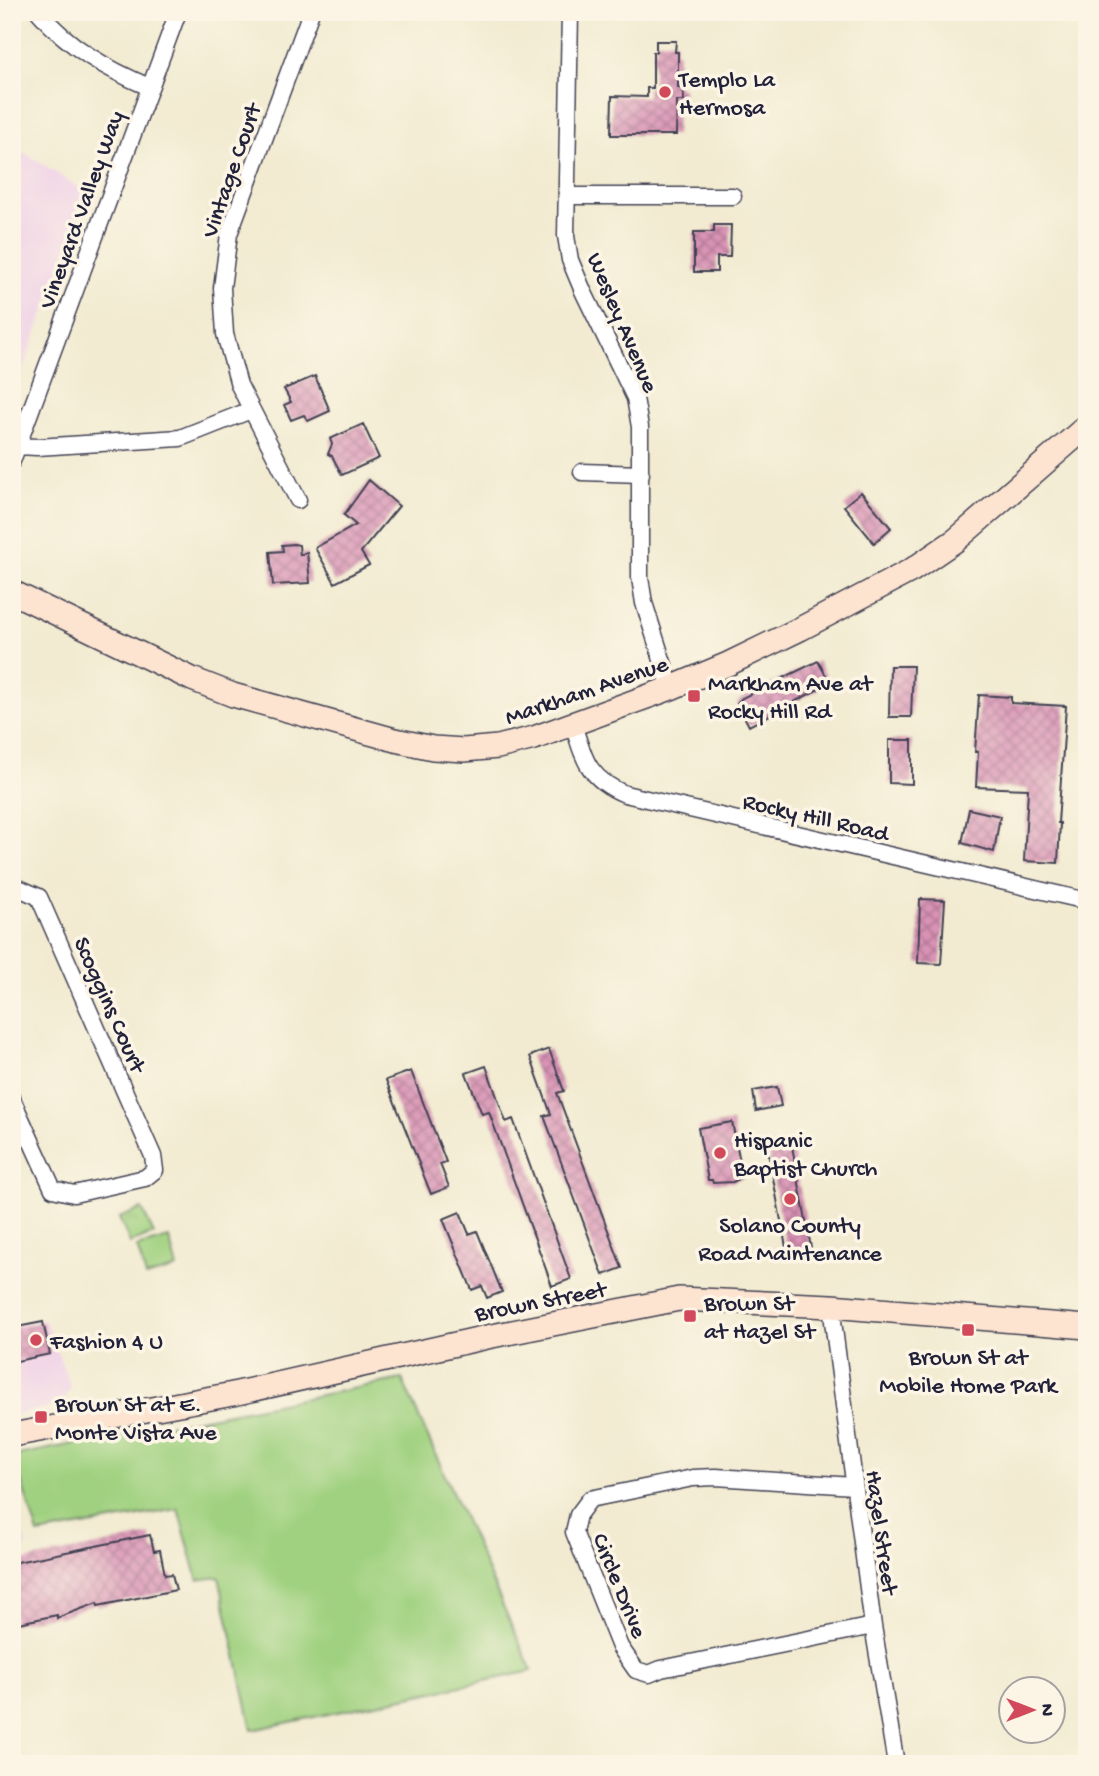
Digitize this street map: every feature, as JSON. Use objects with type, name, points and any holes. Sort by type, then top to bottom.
[{"type":"street","points":[[39,12],[52,28],[104,68],[149,88]]},
{"type":"street","name":"Vineyard Valley Way","points":[[15,453],[178,12]]},
{"type":"street","name":"Vintage Court","points":[[298,500],[251,411],[232,363],[225,334],[222,288],[224,260],[238,208],[311,12]]},
{"type":"street","name":"Wesley Avenue","points":[[570,12],[566,236],[570,260],[635,398],[640,427],[640,578],[647,616],[671,688]]},
{"type":"street","points":[[567,196],[733,196]]},
{"type":"street","points":[[15,453],[37,447],[180,438],[251,411]]},
{"type":"street","name":"Markham Avenue","points":[[12,592],[192,679],[233,695],[433,748],[464,750],[498,747],[573,724],[729,664],[912,570],[957,540],[1087,426]]},
{"type":"street","points":[[582,472],[641,474]]},
{"type":"street","name":"Rocky Hill Road","points":[[573,724],[583,757],[592,773],[606,786],[625,794],[1087,901]]},
{"type":"street","name":"Scoggins Court","points":[[12,885],[39,897],[153,1156],[155,1170],[145,1178],[74,1194],[53,1189],[12,1098]]},
{"type":"street","name":"Brown Street","points":[[12,1435],[233,1394],[498,1335],[679,1299],[831,1306],[1087,1327]]},
{"type":"street","name":"Hazel Street","points":[[831,1306],[873,1626],[896,1764]]},
{"type":"street","name":"Circle Drive","points":[[854,1486],[716,1477],[693,1478],[590,1499],[578,1515],[575,1532],[620,1647],[636,1670],[649,1674],[873,1626]]},
{"type":"shaded area","points":[[12,145],[88,193],[12,399]]},
{"type":"shaded area","points":[[45,1320],[71,1387],[61,1405],[12,1415],[12,1326]]},
{"type":"shaded area","points":[[12,1478],[27,1548],[12,1552]]},
{"type":"green space","points":[[142,1209],[154,1234],[130,1243],[119,1218]]},
{"type":"green space","points":[[169,1238],[177,1268],[146,1277],[137,1247]]},
{"type":"green space","points":[[402,1379],[532,1671],[252,1730],[219,1577],[198,1580],[178,1509],[38,1534],[13,1456]]},
{"type":"building","name":"Templo La Hermosa","points":[[656,41],[676,41],[678,88],[683,88],[684,101],[677,101],[676,135],[611,135],[612,96],[647,97],[647,88],[653,88],[653,52],[656,52]]},
{"type":"building","points":[[714,225],[731,225],[730,257],[717,257],[717,272],[694,272],[694,232],[714,232]]},
{"type":"building","points":[[315,376],[330,411],[308,421],[304,415],[291,420],[284,405],[291,402],[284,389]]},
{"type":"building","points":[[363,424],[379,458],[342,475],[332,456],[328,454],[332,444],[330,439]]},
{"type":"building","points":[[369,480],[399,506],[361,552],[369,565],[335,583],[315,548],[356,525],[344,515]]},
{"type":"building","points":[[861,492],[891,528],[874,543],[844,506]]},
{"type":"building","points":[[282,545],[299,545],[300,555],[307,552],[310,583],[273,585],[270,552],[283,551]]},
{"type":"building","points":[[818,661],[830,683],[749,726],[737,703],[742,698]]},
{"type":"building","points":[[890,666],[913,666],[911,717],[889,717]]},
{"type":"building","points":[[979,695],[1011,697],[1011,703],[1066,706],[1058,863],[1024,861],[1028,789],[976,787],[978,752],[975,752]]},
{"type":"building","points":[[889,740],[912,740],[912,784],[889,783]]},
{"type":"building","points":[[969,809],[1000,816],[994,852],[962,843]]},
{"type":"building","points":[[920,899],[945,900],[941,964],[918,963]]},
{"type":"building","points":[[549,1049],[564,1091],[557,1093],[622,1268],[603,1275],[544,1116],[551,1114],[530,1056]]},
{"type":"building","points":[[486,1066],[506,1122],[513,1119],[571,1279],[552,1286],[489,1112],[482,1114],[466,1073]]},
{"type":"building","points":[[411,1071],[446,1162],[440,1164],[449,1187],[431,1194],[386,1080]]},
{"type":"building","points":[[777,1087],[781,1106],[756,1111],[753,1091]]},
{"type":"building","name":"Hispanic Baptist Church","points":[[732,1122],[743,1177],[733,1182],[713,1183],[708,1180],[698,1128]]},
{"type":"building","name":"Solano County Road Maintenance","points":[[791,1141],[812,1253],[788,1258],[767,1146]]},
{"type":"building","points":[[460,1212],[469,1234],[477,1231],[502,1292],[487,1298],[482,1286],[472,1290],[443,1219]]},
{"type":"building","points":[[43,1322],[50,1354],[12,1362],[12,1328]]},
{"type":"building","points":[[150,1535],[154,1551],[160,1550],[165,1575],[172,1574],[176,1590],[98,1606],[97,1603],[57,1618],[57,1615],[14,1624],[12,1563]]},
{"type":"place","name":"Templo La Hermosa","points":[[665,92]]},
{"type":"place","name":"Markham Ave at Rocky Hill Rd","points":[[694,696]]},
{"type":"place","name":"Hispanic Baptist Church","points":[[720,1153]]},
{"type":"place","name":"Solano County Road Maintenance","points":[[790,1199]]},
{"type":"place","name":"Brown St at Hazel St","points":[[690,1316]]},
{"type":"place","name":"Brown St at Mobile Home Park","points":[[968,1330]]},
{"type":"place","name":"Fashion 4 U","points":[[36,1340]]},
{"type":"place","name":"Brown St at E. Monte Vista Ave","points":[[41,1417]]}]
